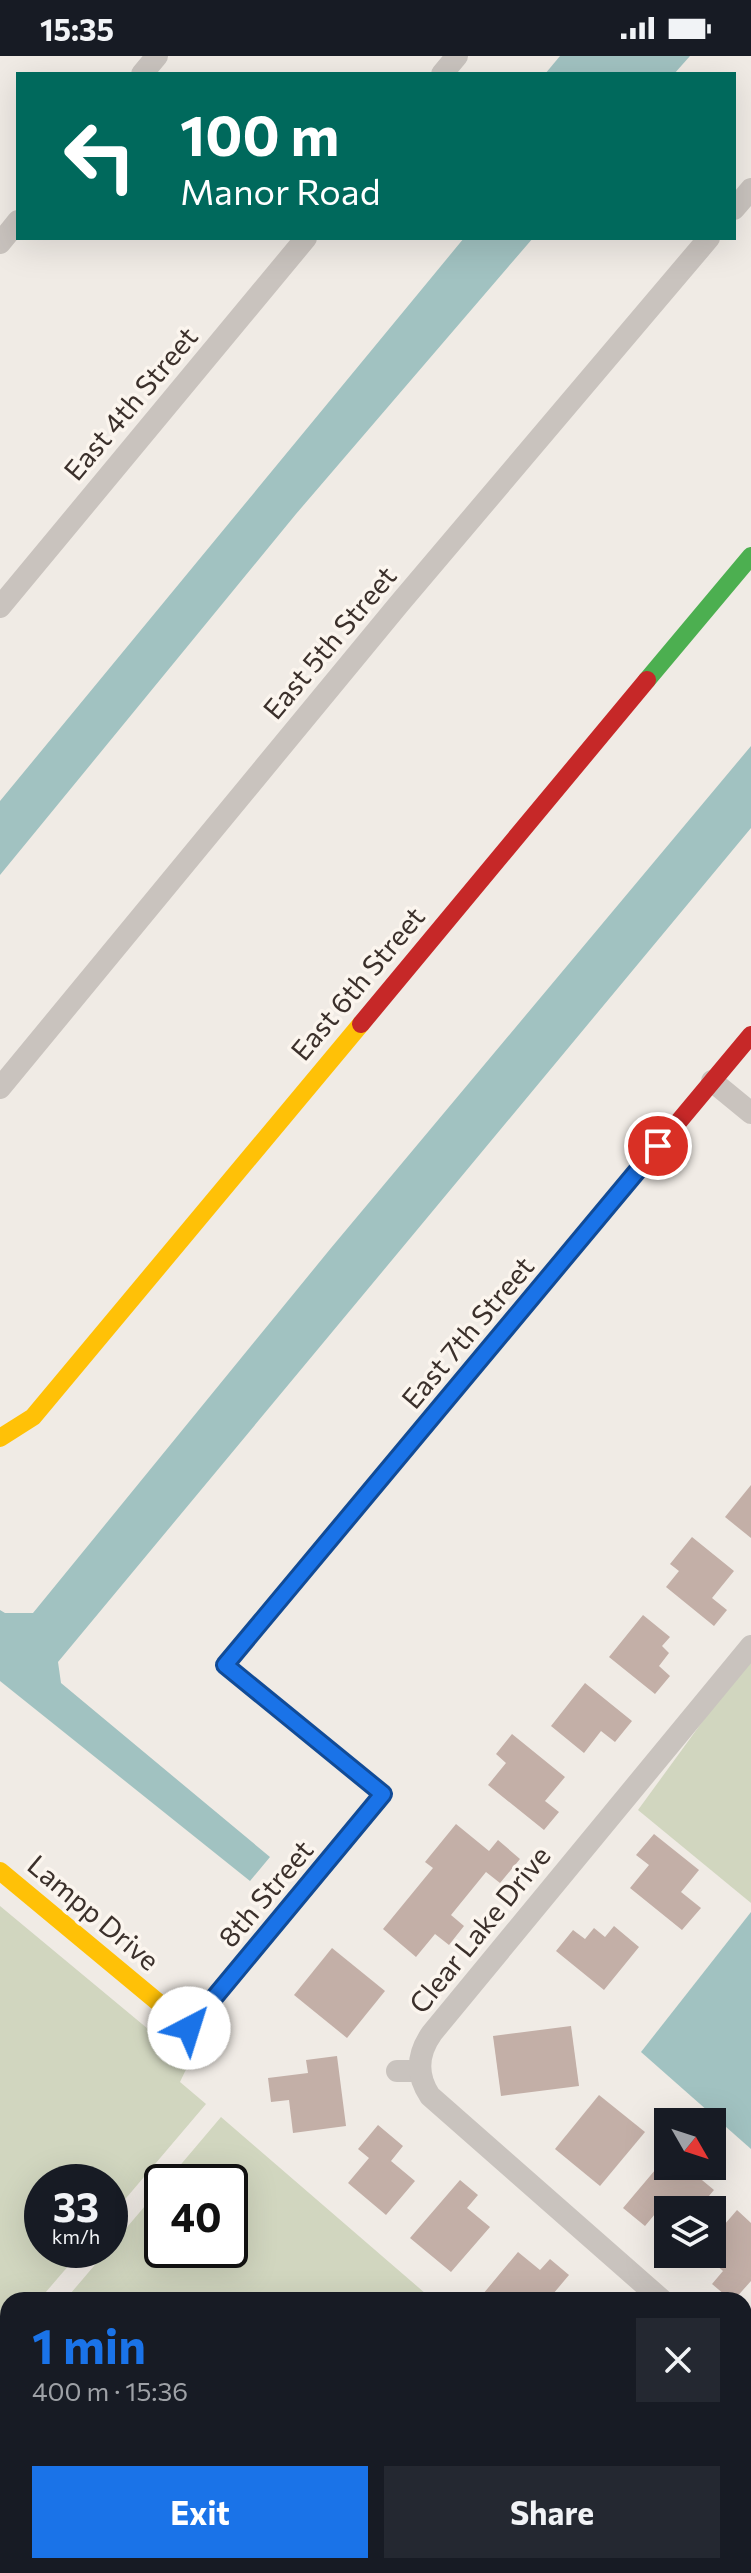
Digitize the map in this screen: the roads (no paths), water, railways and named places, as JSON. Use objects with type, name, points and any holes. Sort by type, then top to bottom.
[{"type":"street","points":[[144,72],[157,56]]},
{"type":"street","points":[[444,72],[457,56]]},
{"type":"street","points":[[736,207],[751,189]]},
{"type":"street","points":[[0,243],[16,223]]},
{"type":"street","name":"East 4th Street","points":[[0,607],[304,240]]},
{"type":"street","name":"East 5th Street","points":[[0,1088],[399,604],[707,240]]},
{"type":"street","name":"East 6th Street","points":[[0,1438],[33,1417],[751,556]]},
{"type":"street","name":"East 7th Street","points":[[383,1794],[225,1665],[751,1035]]},
{"type":"street","points":[[712,1081],[751,1113]]},
{"type":"street","name":"Clear Lake Drive","points":[[653,2292],[430,2096],[408,2071],[432,2033],[751,1646]]},
{"type":"street","name":"8th Street","points":[[189,2028],[383,1794]]},
{"type":"street","name":"Lampp Drive","points":[[0,1871],[189,2028]]},
{"type":"water","points":[[560,56],[690,56],[676,72],[547,72]]},
{"type":"water","points":[[462,240],[531,240],[296,514],[0,875],[0,801]]},
{"type":"water","points":[[751,746],[751,828],[58,1662],[61,1683],[270,1857],[250,1881],[0,1681],[0,1610],[5,1613],[33,1613],[331,1248]]},
{"type":"water","points":[[751,1912],[751,2149],[726,2127],[726,2108],[705,2108],[641,2052]]}]
